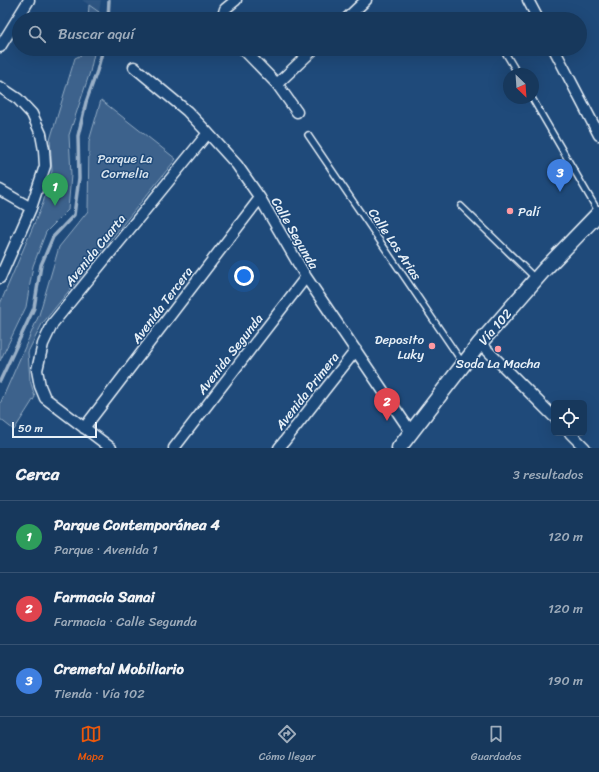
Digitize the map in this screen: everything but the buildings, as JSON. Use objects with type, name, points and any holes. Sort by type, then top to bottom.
[{"type":"main road","name":"Vía 102","points":[[399,448],[480,342],[599,213]]},
{"type":"street","points":[[21,12],[28,0]]},
{"type":"street","points":[[224,12],[236,0]]},
{"type":"street","points":[[353,12],[366,0]]},
{"type":"street","points":[[528,0],[534,12]]},
{"type":"street","points":[[0,47],[12,27]]},
{"type":"street","points":[[250,56],[277,84],[297,112]]},
{"type":"street","points":[[277,84],[307,56]]},
{"type":"street","points":[[558,56],[599,136]]},
{"type":"street","name":"Calle Segunda","points":[[134,66],[187,111],[237,165],[260,198],[306,277],[411,432]]},
{"type":"street","points":[[0,88],[18,99],[32,114],[41,134],[45,166],[31,208],[0,278]]},
{"type":"street","name":"Avenida Cuarta","points":[[84,428],[45,398],[40,386],[37,370],[42,344],[53,322],[208,133]]},
{"type":"street","points":[[0,190],[31,208]]},
{"type":"street","name":"Avenida Tercera","points":[[84,428],[260,198]]},
{"type":"street","name":"Avenida Segunda","points":[[174,448],[306,277]]},
{"type":"street","points":[[480,342],[551,414]]},
{"type":"street","name":"Avenida Primera","points":[[279,448],[356,350]]},
{"type":"street","points":[[84,428],[111,448]]},
{"type":"street","points":[[573,436],[585,448]]},
{"type":"lane","points":[[507,56],[514,68]]},
{"type":"lane","points":[[535,104],[599,213]]},
{"type":"lane","name":"Calle Los Arias","points":[[308,135],[464,364]]},
{"type":"lane","points":[[461,206],[536,280]]},
{"type":"shaded area","points":[[82,0],[101,0],[99,12],[89,5]]},
{"type":"green space","points":[[89,5],[99,12],[88,12]]},
{"type":"green space","points":[[79,56],[93,56],[90,72],[69,135],[71,175],[68,210],[46,232],[33,266],[26,307],[0,361],[0,304],[43,203],[52,171],[50,140],[75,58]]},
{"type":"green space","name":"Parque La Cornelia","points":[[101,100],[176,159],[42,324],[28,352],[30,380],[35,397],[14,430],[0,419],[0,404],[39,315],[59,247],[88,211],[89,141]]},
{"type":"waterway","points":[[108,12],[109,0]]},
{"type":"waterway","points":[[0,381],[34,308],[41,265],[53,237],[74,215],[79,178],[78,136],[86,102],[101,56]]},
{"type":"place","name":"Cremetal Mobiliario","points":[[560,192]]},
{"type":"place","name":"Parque Contemporánea 4","points":[[55,206]]},
{"type":"place","name":"Palí","points":[[510,211]]},
{"type":"place","name":"Deposito Luky","points":[[432,346]]},
{"type":"place","name":"Soda La Macha","points":[[498,349]]},
{"type":"place","name":"Farmacia Sanai","points":[[387,421]]}]
